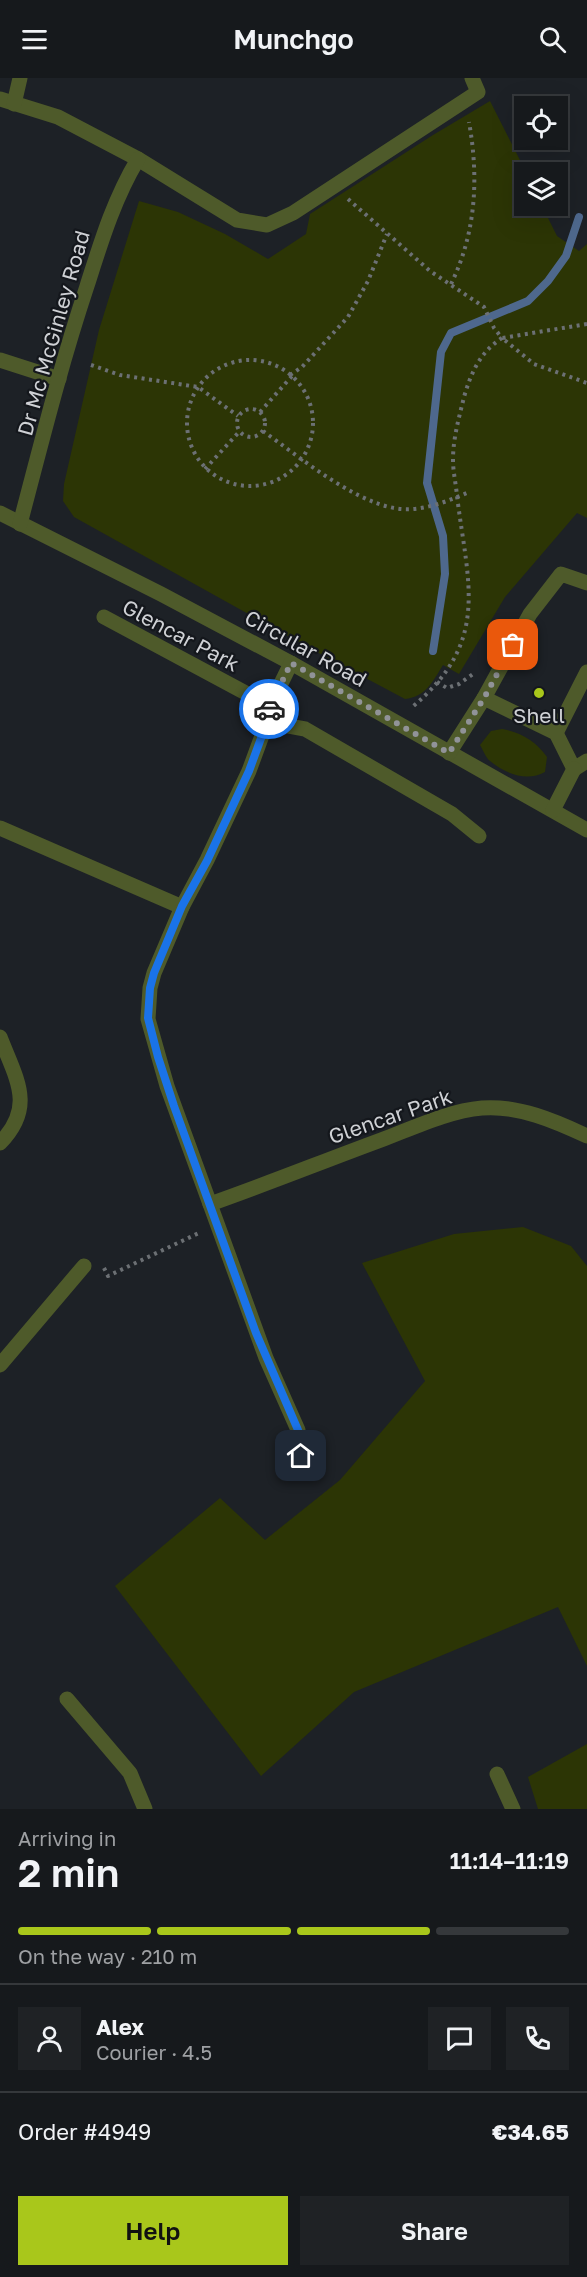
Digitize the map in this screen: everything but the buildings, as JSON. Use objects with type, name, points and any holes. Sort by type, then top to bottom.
[{"type":"street","points":[[20,78],[7,102],[58,117],[138,159],[237,220],[267,225],[293,213],[478,93],[472,78]]},
{"type":"street","name":"Dr Mc McGinley Road","points":[[20,524],[76,318],[108,219],[138,159]]},
{"type":"street","points":[[0,360],[59,379]]},
{"type":"street","name":"Circular Road","points":[[0,513],[291,663],[587,830]]},
{"type":"street","points":[[449,753],[484,698],[530,614],[561,574],[587,583]]},
{"type":"street","name":"Glencar Park","points":[[104,617],[270,706]]},
{"type":"street","points":[[291,663],[270,706],[267,722],[244,781],[207,861],[182,906],[154,973],[150,988],[148,1018],[171,1096],[266,1358],[298,1430],[301,1456]]},
{"type":"street","points":[[556,733],[587,672]]},
{"type":"street","points":[[484,698],[556,733],[581,765],[553,810]]},
{"type":"street","points":[[267,722],[305,729],[452,814],[479,836]]},
{"type":"street","points":[[0,828],[182,906]]},
{"type":"street","points":[[0,1037],[22,1095],[21,1110],[6,1137],[0,1143]]},
{"type":"street","name":"Glencar Park","points":[[210,1204],[444,1117],[482,1108],[514,1110],[553,1121],[587,1136]]},
{"type":"street","points":[[0,1365],[84,1266]]},
{"type":"street","points":[[67,1699],[130,1773],[145,1809]]},
{"type":"street","points":[[497,1774],[513,1809]]},
{"type":"path","points":[[451,284],[464,255],[472,219],[475,160],[469,123]]},
{"type":"path","points":[[334,186],[430,271],[484,307],[494,328],[502,338],[534,364],[587,383]]},
{"type":"path","points":[[260,412],[291,375],[302,367],[348,317],[368,281],[387,234]]},
{"type":"path","points":[[411,708],[428,694],[445,673],[460,650],[467,627],[470,596],[453,461],[455,432],[468,384],[478,360],[489,346],[502,338],[587,324]]},
{"type":"path","points":[[244,360],[270,363],[291,375],[302,388],[312,411],[312,434],[302,460],[282,478],[260,486],[247,487],[232,484],[205,469],[193,451],[186,428],[190,402],[198,387],[205,378],[222,366],[244,360]]},
{"type":"path","points":[[91,366],[120,375],[198,387],[238,416]]},
{"type":"path","points":[[247,409],[260,412],[265,420],[263,431],[255,437],[243,435],[237,422],[238,416],[247,409]]},
{"type":"path","points":[[205,469],[240,431]]},
{"type":"path","points":[[263,431],[302,460],[370,500],[394,508],[423,507],[443,503],[469,492]]},
{"type":"path","points":[[84,1266],[102,1262],[108,1276],[184,1238],[218,1226]]},
{"type":"green space","points":[[490,101],[521,162],[514,162],[514,216],[547,216],[557,236],[579,251],[587,244],[587,518],[577,513],[505,597],[459,674],[443,665],[424,692],[405,699],[74,517],[63,501],[64,484],[99,330],[139,201],[178,212],[225,234],[268,259],[306,234],[310,214]]},
{"type":"green space","points":[[502,729],[515,732],[538,746],[547,757],[545,772],[531,776],[517,775],[503,770],[489,760],[480,745],[491,731]]},
{"type":"green space","points":[[523,1227],[571,1246],[587,1266],[587,1666],[558,1607],[354,1692],[261,1776],[115,1586],[220,1498],[265,1540],[340,1480],[425,1381],[362,1263],[454,1234]]},
{"type":"green space","points":[[587,1744],[587,1809],[538,1809],[528,1777]]},
{"type":"waterway","points":[[433,651],[445,574],[443,536],[427,483],[441,352],[451,333],[528,301],[548,281],[566,256],[579,217]]},
{"type":"way so far","points":[[269,709],[291,663],[449,753],[484,698],[513,645]]},
{"type":"place","name":"Shell","points":[[539,693]]},
{"type":"route","points":[[269,709],[267,722],[249,771],[207,861],[182,906],[154,973],[150,988],[148,1018],[174,1106],[247,1302],[256,1333],[298,1430],[301,1456]]}]
